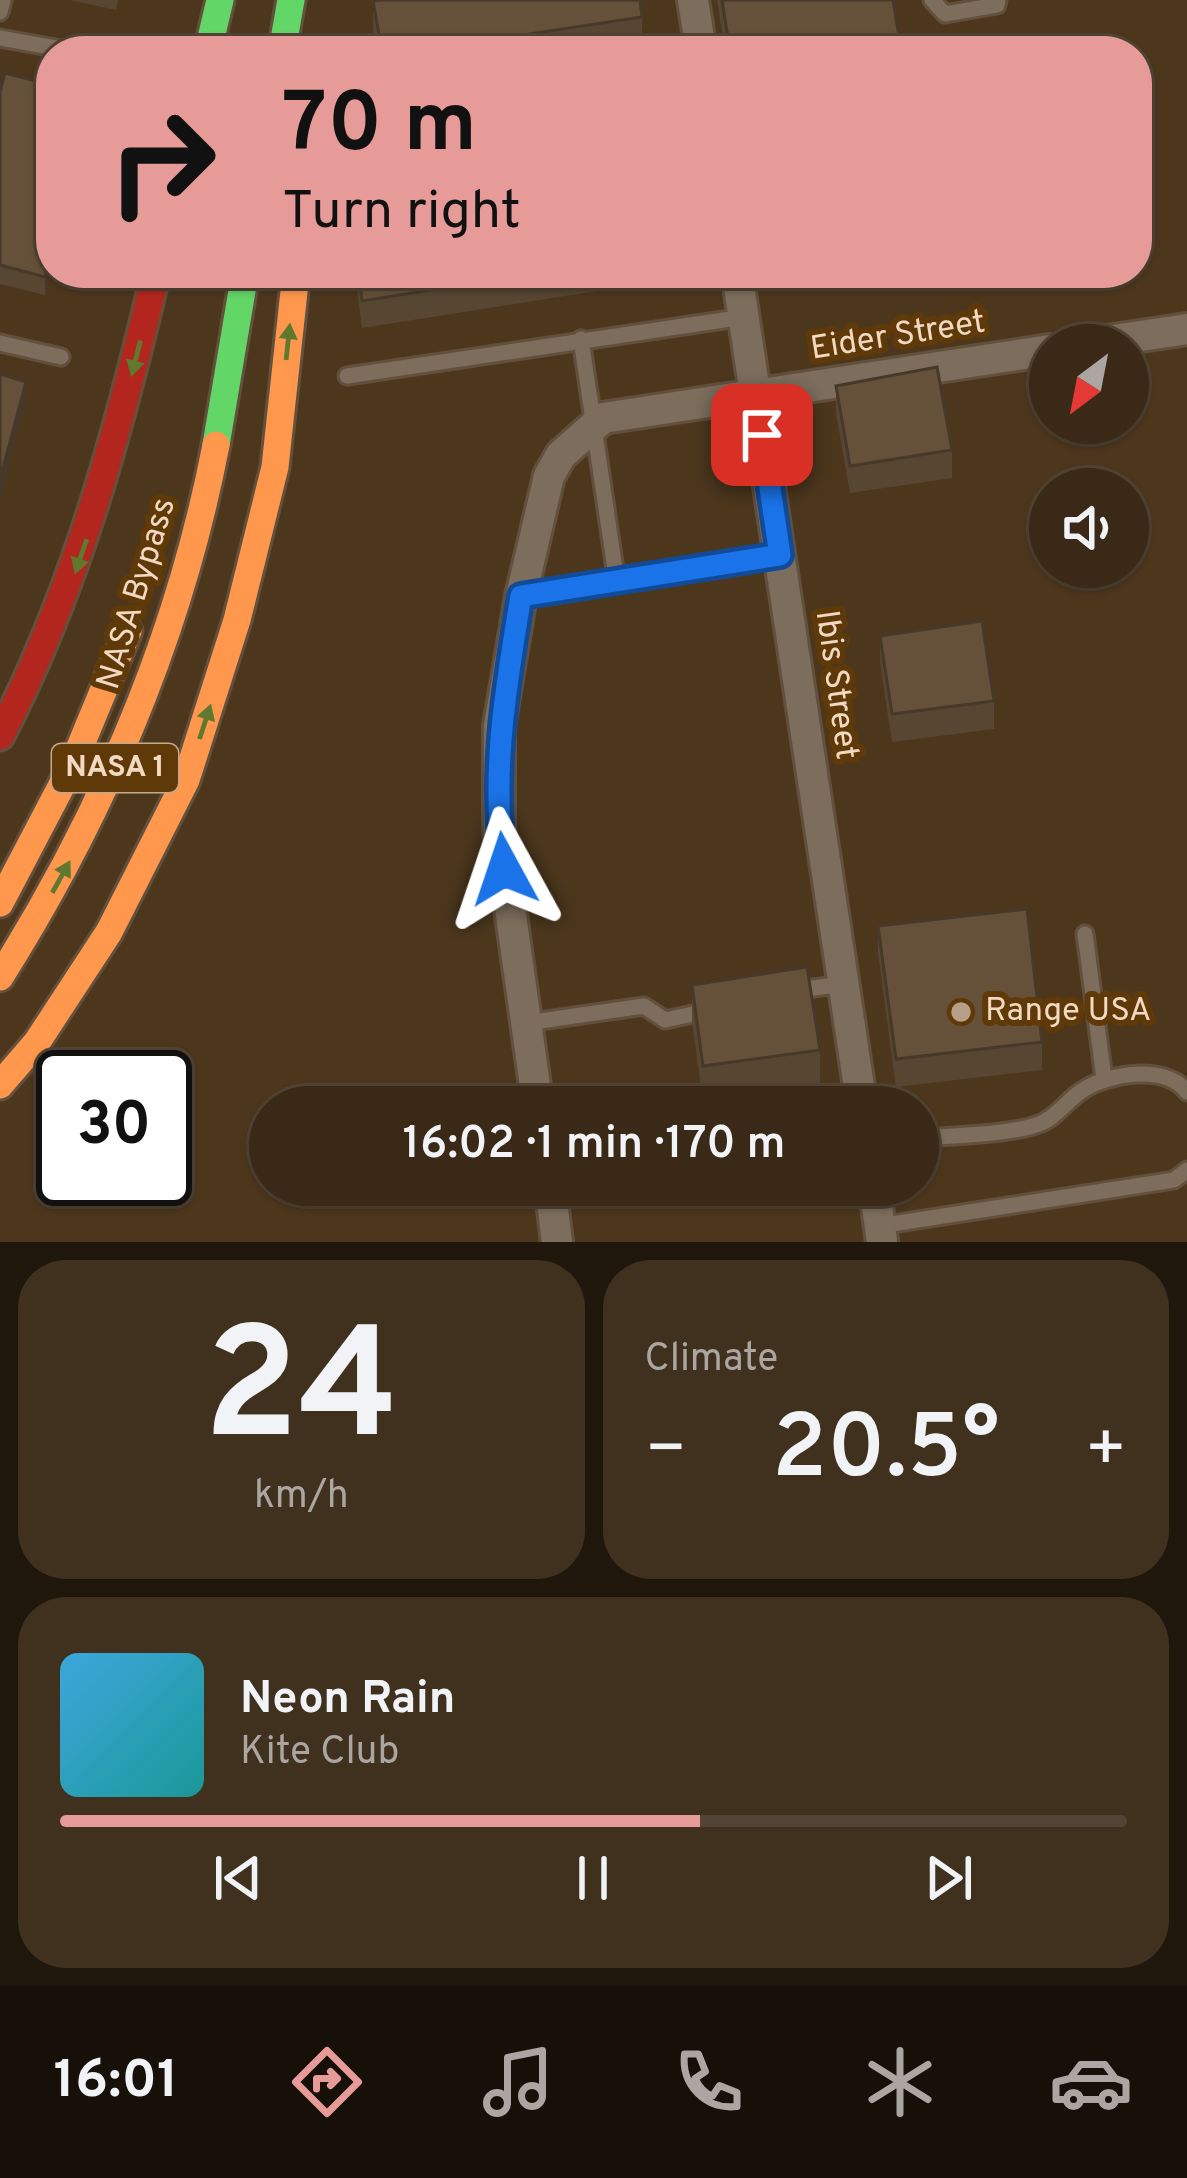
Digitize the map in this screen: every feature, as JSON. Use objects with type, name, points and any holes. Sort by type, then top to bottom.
[{"type":"highway","points":[[212,36],[220,0]]},
{"type":"highway","points":[[285,36],[291,0]]},
{"type":"highway","points":[[0,736],[51,636],[95,515],[153,288]]},
{"type":"highway","name":"NASA Bypass","points":[[0,977],[66,868],[119,760],[169,631],[208,487],[242,288]]},
{"type":"highway","points":[[0,1085],[37,1042],[109,932],[186,780],[237,620],[274,467],[294,288]]},
{"type":"highway","name":"NASA Bypass","points":[[0,903],[83,743],[139,596]]},
{"type":"street","points":[[693,0],[699,36]]},
{"type":"street","name":"Ibis Street","points":[[739,288],[859,1086]]},
{"type":"street","points":[[1149,334],[1187,328]]},
{"type":"street","name":"Eider Street","points":[[594,425],[603,418],[1029,353]]},
{"type":"street","points":[[535,1086],[499,830],[499,726],[521,596],[549,476],[561,455],[594,425]]},
{"type":"street","points":[[553,1206],[557,1242]]},
{"type":"lane","points":[[0,12],[3,0]]},
{"type":"lane","points":[[932,0],[945,14],[997,5],[998,0]]},
{"type":"lane","points":[[0,38],[36,44]]},
{"type":"lane","points":[[347,376],[744,317]]},
{"type":"lane","points":[[581,339],[617,583]]},
{"type":"lane","points":[[0,343],[62,357]]},
{"type":"lane","points":[[521,596],[780,555]]},
{"type":"lane","points":[[1085,934],[1104,1078]]},
{"type":"lane","points":[[780,993],[843,984]]},
{"type":"lane","points":[[526,1023],[644,1006],[665,1020],[703,1014],[718,1002]]},
{"type":"lane","points":[[939,1136],[1042,1124],[1104,1078],[1169,1078],[1187,1091]]},
{"type":"lane","points":[[881,1234],[1174,1180],[1187,1170]]},
{"type":"building","points":[[640,0],[642,17],[516,36],[379,36],[373,1]]},
{"type":"building","points":[[722,0],[893,0],[899,36],[728,36]]},
{"type":"building","points":[[5,73],[36,81],[36,275],[0,265],[0,92]]},
{"type":"building","points":[[361,288],[443,288],[362,301]]},
{"type":"building","points":[[937,367],[952,450],[850,466],[836,386]]},
{"type":"building","points":[[0,374],[26,382],[0,479]]},
{"type":"building","points":[[982,621],[994,701],[892,714],[880,636]]},
{"type":"building","name":"Range USA","points":[[1027,909],[1042,1042],[896,1059],[878,926]]},
{"type":"building","points":[[807,967],[820,1050],[703,1066],[692,985]]},
{"type":"traffic: fast","points":[[212,36],[220,0]]},
{"type":"traffic: fast","points":[[285,36],[291,0]]},
{"type":"traffic: fast","points":[[216,445],[242,288]]},
{"type":"traffic: slow","points":[[0,1085],[37,1042],[109,932],[186,780],[237,620],[275,467],[294,288]]},
{"type":"traffic: slow","points":[[0,977],[72,851],[133,721],[181,586],[216,445]]},
{"type":"traffic: slow","points":[[0,903],[73,764],[128,631]]},
{"type":"traffic: jam","points":[[0,736],[73,567],[152,288]]},
{"type":"place","name":"Range USA","points":[[961,1012]]},
{"type":"route","points":[[504,869],[499,830],[499,726],[521,596],[780,555],[762,435]]}]
